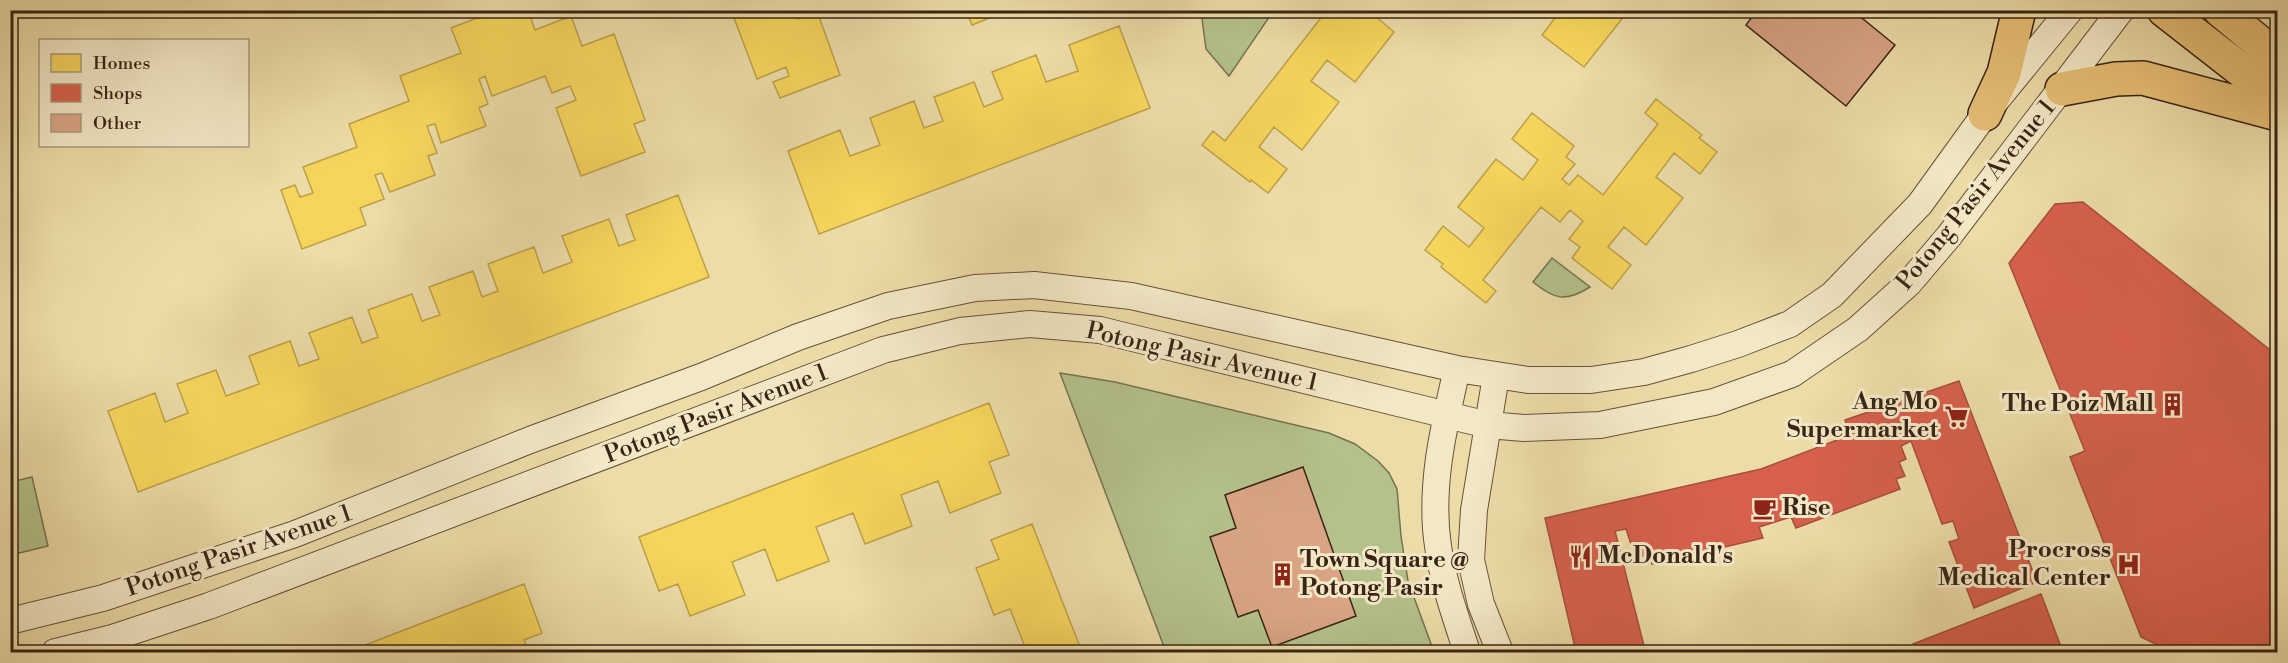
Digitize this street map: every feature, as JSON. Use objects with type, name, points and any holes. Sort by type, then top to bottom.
[{"type":"main road","points":[[1985,114],[2004,73],[2019,10]]},
{"type":"main road","points":[[2164,10],[2277,99]]},
{"type":"main road","points":[[2220,10],[2277,58]]},
{"type":"main road","points":[[2062,89],[2106,80],[2143,78],[2277,114]]},
{"type":"street","name":"Potong Pasir Avenue 1","points":[[10,621],[103,598],[295,534],[530,440],[701,377],[798,337],[888,306],[975,288],[1034,285],[1131,296],[1457,369],[1528,380],[1592,380],[1644,372],[1738,345],[1790,324],[1832,295],[1865,263],[1920,204],[1985,114],[2070,10]]},
{"type":"street","name":"Potong Pasir Avenue 1","points":[[55,652],[112,638],[209,606],[883,350],[960,331],[1029,324],[1100,330],[1488,425],[1524,428],[1600,425],[1714,402],[1792,374],[1858,328],[1909,283],[1949,236],[2121,10]]},
{"type":"street","points":[[1457,369],[1437,478],[1435,508],[1438,547],[1452,609],[1467,652]]},
{"type":"street","points":[[1496,376],[1474,510],[1471,560],[1481,604],[1500,652]]},
{"type":"green space","points":[[1263,10],[1270,16],[1229,76],[1206,49],[1201,11]]},
{"type":"green space","points":[[1552,258],[1590,287],[1567,297],[1554,295],[1540,288],[1533,282]]},
{"type":"green space","points":[[1060,373],[1115,382],[1329,433],[1355,444],[1378,461],[1389,473],[1397,489],[1408,581],[1434,652],[1166,652]]},
{"type":"green space","points":[[32,477],[48,546],[11,555],[11,482]]},
{"type":"building: Homes","points":[[498,10],[528,10],[535,30],[571,16],[582,46],[614,34],[645,120],[634,124],[645,152],[581,176],[556,108],[576,100],[570,86],[552,93],[545,76],[492,96],[485,76],[479,79],[488,104],[479,108],[486,126],[441,143],[435,124],[427,126],[437,153],[428,156],[435,175],[390,192],[382,173],[375,175],[384,199],[360,208],[366,225],[302,249],[281,190],[295,185],[300,197],[313,193],[303,167],[357,147],[349,124],[409,101],[400,76],[461,53],[451,28]]},
{"type":"building: Homes","points":[[731,10],[795,10],[798,19],[817,11],[840,75],[780,98],[773,82],[789,76],[786,67],[757,79]]},
{"type":"building: Homes","points":[[966,10],[1009,10],[972,25]]},
{"type":"building: Homes","points":[[1327,10],[1368,10],[1394,32],[1355,82],[1327,60],[1311,81],[1339,102],[1302,150],[1274,127],[1259,147],[1287,169],[1268,193],[1202,145],[1213,131],[1225,141]]},
{"type":"building: Homes","points":[[1561,10],[1629,10],[1584,67],[1542,35]]},
{"type":"building: Homes","points":[[1119,26],[1150,108],[819,234],[788,151],[840,130],[850,156],[880,145],[870,118],[914,101],[924,128],[943,121],[934,97],[974,82],[984,107],[1003,99],[992,72],[1036,55],[1046,82],[1078,71],[1069,45]]},
{"type":"building: Homes","points":[[1656,99],[1702,135],[1699,138],[1717,152],[1700,174],[1674,153],[1656,177],[1683,198],[1646,245],[1624,227],[1608,247],[1631,265],[1612,289],[1572,258],[1580,247],[1569,239],[1583,221],[1570,210],[1560,222],[1541,207],[1483,280],[1496,291],[1486,303],[1441,267],[1443,264],[1425,250],[1443,226],[1469,247],[1484,228],[1458,207],[1496,159],[1523,180],[1538,160],[1512,139],[1532,113],[1574,146],[1566,157],[1575,164],[1562,179],[1569,185],[1578,175],[1603,195],[1658,124],[1645,113]]},
{"type":"building: Homes","points":[[678,195],[709,277],[138,492],[108,411],[155,393],[165,422],[188,413],[177,384],[216,370],[226,396],[259,384],[249,356],[290,341],[299,366],[319,359],[309,333],[352,317],[362,343],[378,337],[368,310],[412,294],[422,321],[440,315],[429,287],[473,271],[482,297],[498,291],[488,264],[534,247],[543,273],[572,262],[562,236],[609,219],[619,246],[635,240],[626,215]]},
{"type":"building: Homes","points":[[2133,265],[2169,295],[2153,316],[2165,327],[2182,305],[2217,333],[2136,435],[2101,407],[2117,388],[2105,378],[2090,396],[2053,365]]},
{"type":"building: Homes","points":[[989,403],[1009,455],[989,462],[1001,493],[950,513],[938,481],[901,495],[912,526],[865,544],[853,513],[816,527],[829,561],[777,581],[765,549],[732,562],[745,595],[690,616],[678,584],[659,591],[639,537]]},
{"type":"building: Homes","points":[[2150,435],[2172,492],[2191,485],[2210,534],[2192,541],[2215,599],[2169,617],[2147,562],[2134,567],[2112,509],[2124,504],[2104,453]]},
{"type":"building: Homes","points":[[1032,524],[1082,652],[1010,652],[1025,647],[1010,609],[994,615],[976,568],[999,559],[991,540]]},
{"type":"building: Homes","points":[[2278,562],[2278,614],[2277,612],[2238,627],[2224,589],[2255,576],[2253,571]]},
{"type":"building: Homes","points":[[524,584],[542,633],[524,640],[529,652],[347,652]]},
{"type":"building: Homes","points":[[2278,623],[2278,652],[2223,652],[2221,645]]},
{"type":"building: Shops","name":"The Poiz Mall","points":[[2083,202],[2278,356],[2278,652],[2172,652],[2141,637],[2070,457],[2085,451],[2009,263],[2055,204]]},
{"type":"building: Shops","points":[[1959,381],[2037,582],[1974,608],[1949,542],[1959,539],[1953,521],[1942,524],[1911,441],[1901,446],[1906,459],[1899,462],[1905,476],[1896,479],[1900,489],[1796,528],[1791,517],[1759,527],[1763,538],[1652,564],[1649,554],[1642,556],[1639,542],[1631,544],[1626,529],[1615,531],[1644,646],[1630,649],[1631,652],[1576,652],[1545,518],[1761,469],[1850,435],[1845,420]]},
{"type":"building: Shops","points":[[2041,594],[2063,652],[1916,652],[1913,644]]},
{"type":"building: Other","points":[[1757,10],[1852,10],[1895,45],[1846,106],[1746,25]]},
{"type":"building: Other","name":"Town Square @ Potong Pasir","points":[[1303,467],[1356,616],[1272,647],[1258,610],[1238,617],[1210,537],[1236,528],[1225,495]]},
{"type":"place","name":"The Poiz Mall","points":[[2172,404]]},
{"type":"place","name":"Ang Mo Supermarket","points":[[1956,416]]},
{"type":"place","name":"Rise","points":[[1764,508]]},
{"type":"place","name":"McDonald's","points":[[1580,556]]},
{"type":"place","name":"Procross Medical Center","points":[[2129,564]]},
{"type":"place","name":"Town Square @ Potong Pasir","points":[[1282,574]]}]
